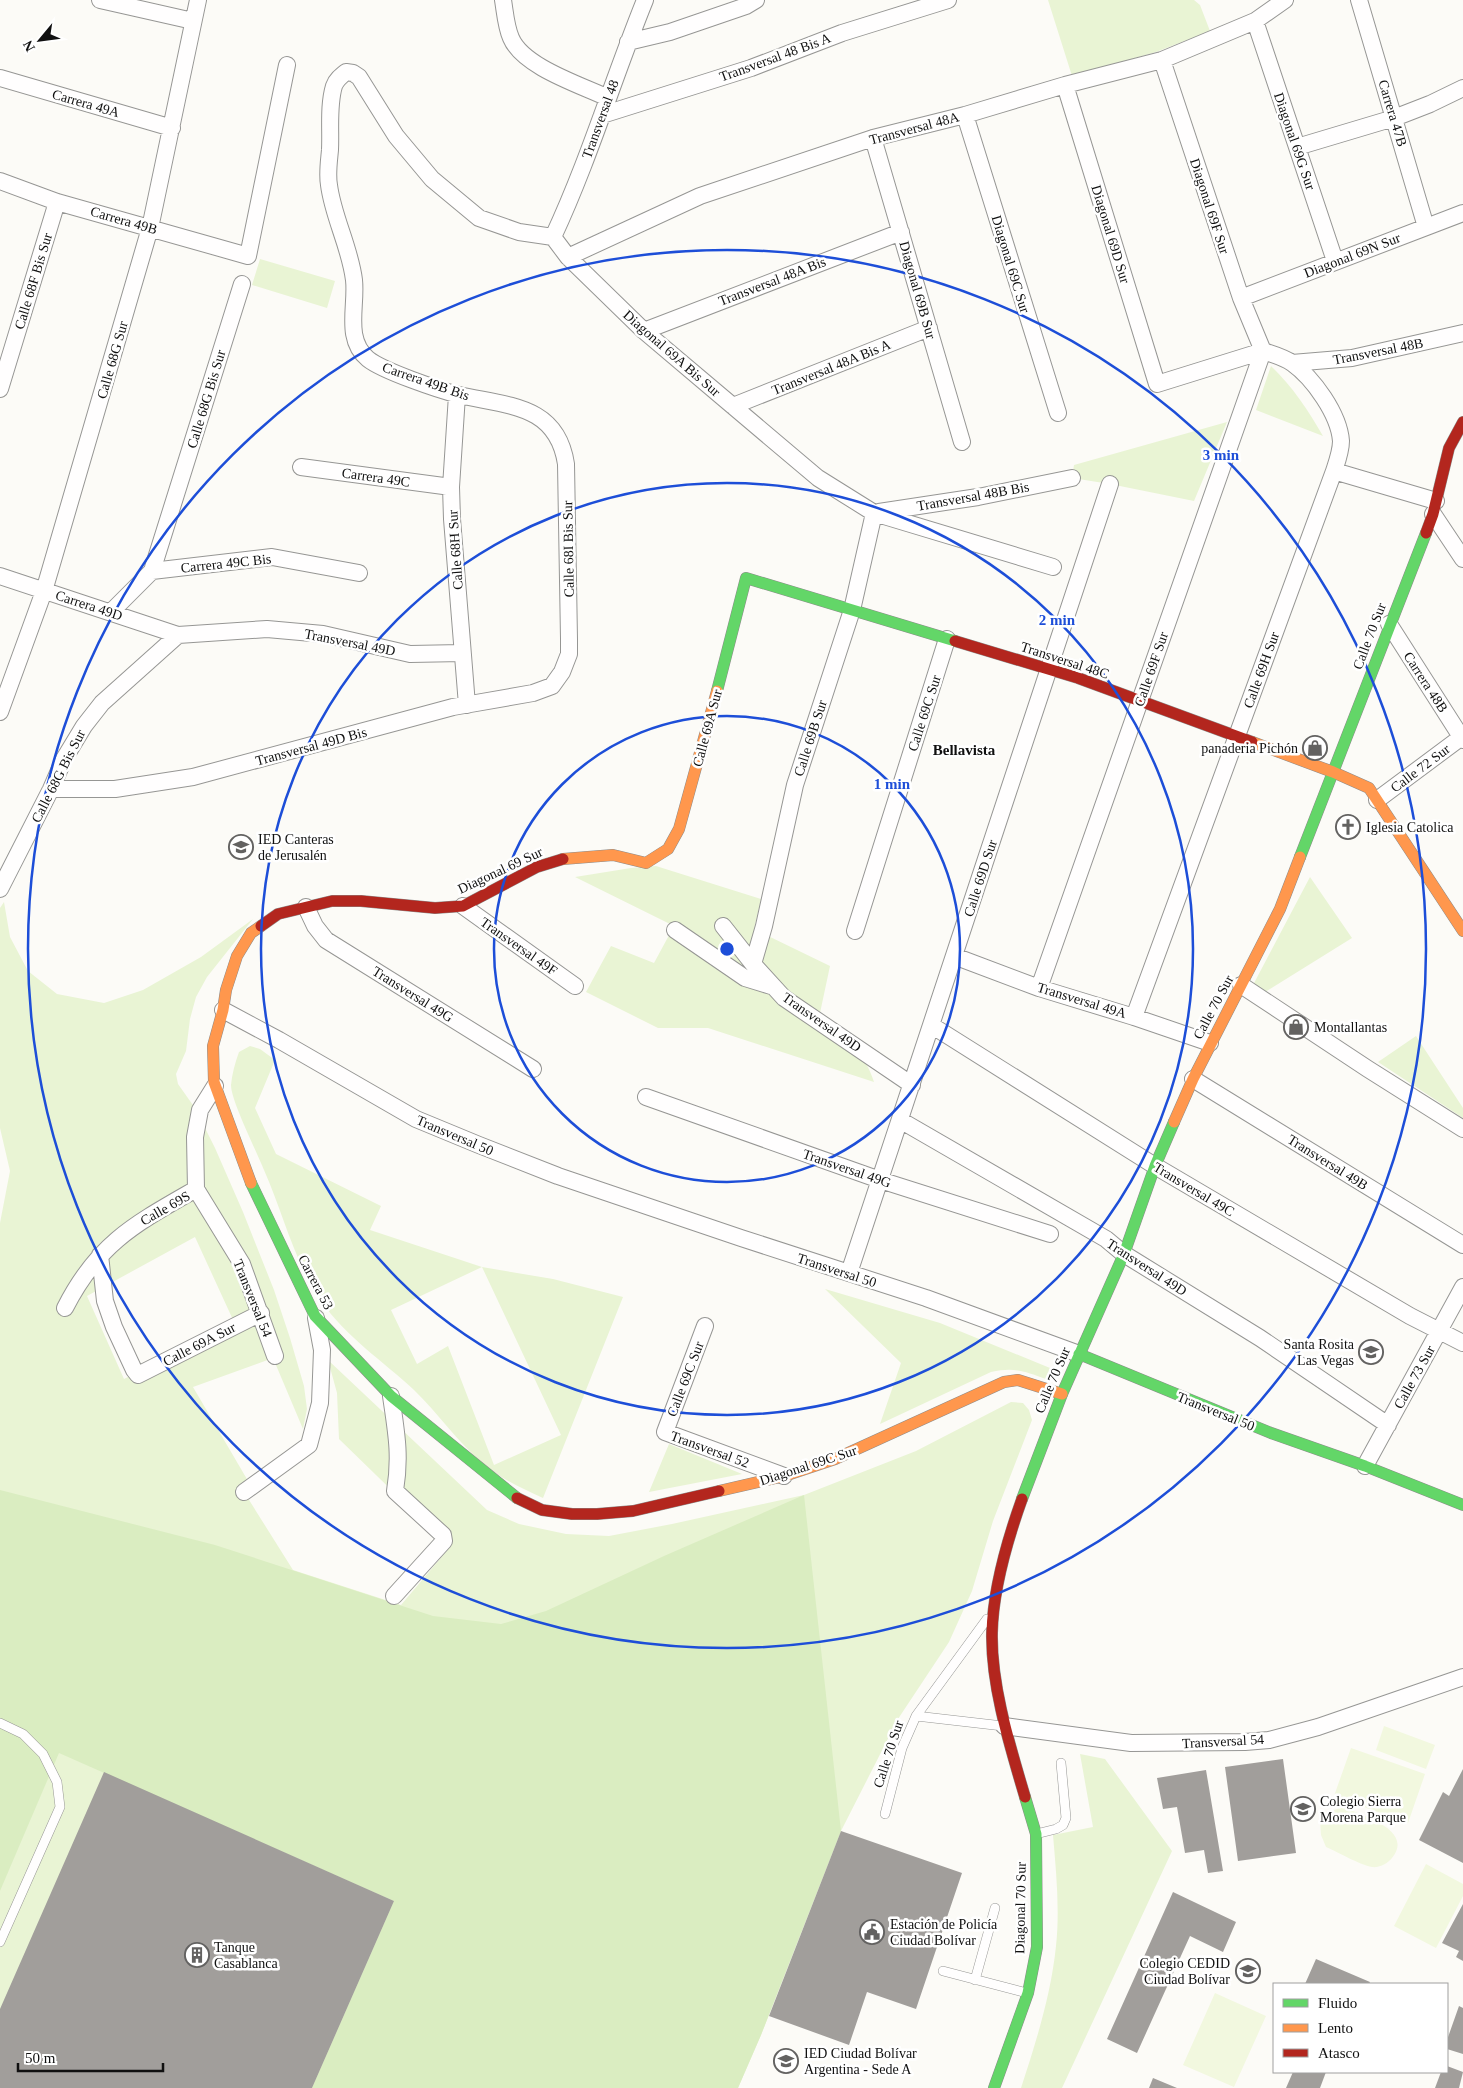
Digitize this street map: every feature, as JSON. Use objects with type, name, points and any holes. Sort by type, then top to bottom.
[{"type":"street","points":[[100,0],[193,21]]},
{"type":"street","name":"Calle 68G Sur","points":[[0,712],[44,591],[150,228],[198,0]]},
{"type":"street","points":[[503,0],[510,37],[517,50],[542,68],[608,98]]},
{"type":"street","name":"Transversal 48","points":[[553,237],[572,196],[645,0]]},
{"type":"street","points":[[628,42],[670,32],[746,6],[756,0]]},
{"type":"street","name":"Transversal 48 Bis A","points":[[602,115],[751,68],[842,33],[948,0]]},
{"type":"street","name":"Transversal 48A","points":[[568,257],[700,196],[873,138],[965,114],[1065,84],[1162,60],[1285,0]]},
{"type":"street","name":"Carrera 47B","points":[[1359,0],[1426,227]]},
{"type":"street","name":"Diagonal 69G Sur","points":[[1260,12],[1297,147],[1335,261]]},
{"type":"street","name":"Diagonal 69F Sur","points":[[1162,60],[1241,298],[1263,351]]},
{"type":"street","name":"Carrera 49B","points":[[0,181],[57,202],[248,256],[287,65]]},
{"type":"street","name":"Carrera 49B Bis","points":[[552,428],[535,414],[524,409],[457,395],[381,367],[367,358],[356,344],[352,318],[354,280],[329,184],[334,86],[346,72],[356,74],[396,136],[432,179],[479,218],[519,232],[553,237]]},
{"type":"street","name":"Carrera 49A","points":[[0,78],[172,128]]},
{"type":"street","name":"Diagonal 69D Sur","points":[[1065,84],[1157,384],[1263,351]]},
{"type":"street","points":[[1297,147],[1394,118],[1430,104],[1463,88]]},
{"type":"street","name":"Diagonal 69C Sur","points":[[965,114],[1058,413]]},
{"type":"street","name":"Diagonal 69B Sur","points":[[873,138],[962,442]]},
{"type":"street","name":"Calle 68F Bis Sur","points":[[0,389],[57,202]]},
{"type":"street","name":"Diagonal 69N Sur","points":[[1241,298],[1463,213]]},
{"type":"street","name":"Transversal 48A Bis","points":[[644,330],[901,232]]},
{"type":"street","name":"Diagonal 69A Bis Sur","points":[[553,237],[568,257],[644,330],[818,478],[874,513],[1053,567]]},
{"type":"street","name":"Calle 68G Bis Sur","points":[[152,571],[242,284]]},
{"type":"street","name":"Transversal 48A Bis A","points":[[733,406],[929,328]]},
{"type":"street","name":"Transversal 48B","points":[[1292,363],[1352,358],[1463,333]]},
{"type":"street","name":"Calle 69H Sur","points":[[1134,1016],[1334,471],[1341,444],[1339,427],[1328,404],[1312,384],[1292,363],[1263,351]]},
{"type":"street","name":"Calle 69F Sur","points":[[1039,988],[1263,351]]},
{"type":"street","name":"Calle 68H Sur","points":[[457,395],[451,487],[467,705]]},
{"type":"street","name":"Calle 70 Sur","points":[[1004,1726],[992,1655],[992,1632],[1000,1572],[1021,1501],[1062,1394],[1124,1254],[1155,1166],[1193,1079],[1280,909],[1434,507],[1449,448],[1463,422]]},
{"type":"street","name":"Calle 68I Bis Sur","points":[[552,428],[560,441],[566,464],[569,654],[562,672]]},
{"type":"street","name":"Carrera 49C","points":[[301,468],[451,487]]},
{"type":"street","points":[[1334,471],[1434,507],[1463,559]]},
{"type":"street","name":"Transversal 48B Bis","points":[[874,513],[978,497],[1072,478]]},
{"type":"street","name":"Calle 69D Sur","points":[[849,1273],[1110,484]]},
{"type":"street","name":"Calle 69B Sur","points":[[753,964],[764,926],[795,786],[852,610],[874,513]]},
{"type":"street","name":"Carrera 49C Bis","points":[[152,571],[272,557],[359,573]]},
{"type":"street","points":[[111,612],[152,571]]},
{"type":"street","name":"Carrera 49D","points":[[0,576],[178,635]]},
{"type":"street","name":"Transversal 48C","points":[[746,578],[1049,669],[1333,772],[1373,794]]},
{"type":"street","name":"Calle 69A Sur","points":[[646,863],[668,850],[677,837],[746,578]]},
{"type":"street","name":"Carrera 48B","points":[[1389,624],[1462,738]]},
{"type":"street","name":"Transversal 49D","points":[[178,635],[267,629],[322,634],[410,654],[462,654]]},
{"type":"street","name":"Calle 68G Bis Sur","points":[[0,889],[51,789],[64,759],[84,726],[102,703],[178,635]]},
{"type":"street","name":"Calle 69C Sur","points":[[855,931],[947,639]]},
{"type":"street","name":"Transversal 49D Bis","points":[[51,789],[116,789],[193,777],[467,705],[533,693],[552,686],[562,672]]},
{"type":"street","name":"Calle 72 Sur","points":[[1373,794],[1462,738]]},
{"type":"street","points":[[1373,794],[1463,931]]},
{"type":"street","name":"Diagonal 69 Sur","points":[[306,907],[332,901],[361,901],[435,908],[463,906],[537,867],[566,858],[612,855],[646,863]]},
{"type":"street","name":"Transversal 49F","points":[[463,906],[575,986]]},
{"type":"street","points":[[223,1010],[226,990],[237,956],[252,933],[278,914],[306,907]]},
{"type":"street","name":"Transversal 49G","points":[[306,907],[315,926],[326,940],[533,1068]]},
{"type":"street","name":"Transversal 49D","points":[[723,926],[753,964],[784,998],[912,1085]]},
{"type":"street","points":[[675,930],[745,978],[774,987]]},
{"type":"street","name":"Transversal 49A","points":[[954,956],[1039,988],[1134,1016],[1210,1043]]},
{"type":"street","points":[[1241,985],[1463,1129]]},
{"type":"street","name":"Carrera 53","points":[[223,1010],[213,1046],[212,1067],[215,1086],[247,1176],[315,1316],[391,1396],[514,1497],[542,1510]]},
{"type":"street","name":"Transversal 50","points":[[223,1010],[416,1119],[558,1176],[926,1298],[1079,1354],[1271,1433],[1365,1466],[1463,1505]]},
{"type":"street","name":"Transversal 49C","points":[[931,1025],[1155,1166],[1410,1316],[1463,1343]]},
{"type":"street","name":"Transversal 49B","points":[[1193,1079],[1463,1245]]},
{"type":"street","name":"Calle 69S","points":[[65,1308],[78,1282],[100,1255],[141,1220],[196,1189],[194,1137],[200,1110],[215,1086]]},
{"type":"street","name":"Transversal 49G","points":[[646,1097],[880,1180],[1050,1234]]},
{"type":"street","name":"Transversal 49D","points":[[900,1120],[1106,1239],[1124,1254],[1260,1338],[1388,1425]]},
{"type":"street","name":"Transversal 54","points":[[196,1189],[242,1264],[275,1356]]},
{"type":"street","name":"Calle 69A Sur","points":[[100,1255],[105,1301],[114,1328],[138,1375],[261,1313]]},
{"type":"street","name":"Calle 73 Sur","points":[[1365,1466],[1463,1287]]},
{"type":"street","points":[[244,1492],[309,1445],[320,1403],[322,1368],[322,1350],[315,1316]]},
{"type":"street","name":"Calle 69C Sur","points":[[665,1432],[705,1326]]},
{"type":"street","name":"Diagonal 69C Sur","points":[[542,1510],[572,1514],[633,1511],[784,1476],[842,1456],[1004,1382],[1018,1380],[1062,1394]]},
{"type":"street","points":[[391,1396],[399,1468],[395,1492],[443,1535],[444,1541],[394,1596]]},
{"type":"street","name":"Transversal 52","points":[[665,1432],[784,1476]]},
{"type":"street","name":"Transversal 54","points":[[1004,1726],[1131,1743],[1270,1740],[1318,1727],[1463,1677]]},
{"type":"street","name":"Diagonal 70 Sur","points":[[994,2088],[1028,1993],[1037,1947],[1036,1834],[1004,1726]]},
{"type":"lane","name":"Calle 70 Sur","points":[[885,1814],[902,1748],[916,1716],[994,1608]]},
{"type":"lane","points":[[916,1716],[1004,1726]]},
{"type":"lane","points":[[0,1723],[23,1734],[44,1754],[57,1782],[60,1807],[0,1942]]},
{"type":"lane","points":[[1036,1834],[1056,1829],[1063,1825],[1066,1818],[1061,1762]]},
{"type":"lane","points":[[975,1980],[995,1908]]},
{"type":"lane","points":[[943,1971],[1028,1993]]},
{"type":"green space","points":[[1048,0],[1194,0],[1200,5],[1210,31],[1156,52],[1072,76]]},
{"type":"green space","points":[[260,259],[335,281],[327,308],[252,285]]},
{"type":"green space","points":[[1271,366],[1300,399],[1323,436],[1256,410]]},
{"type":"green space","points":[[1227,422],[1194,501],[1072,478],[1074,465]]},
{"type":"green space","points":[[656,866],[761,899],[754,929],[830,966],[820,1013],[859,1053],[870,1071],[874,1082],[708,1028],[658,1028],[586,992],[611,946],[654,963],[674,926],[575,877]]},
{"type":"green space","points":[[1310,877],[1352,938],[1265,992],[1253,985]]},
{"type":"green space","points":[[4,902],[10,937],[28,971],[57,994],[104,1003],[143,990],[201,957],[253,919],[207,977],[196,997],[190,1019],[186,1051],[176,1074],[178,1084],[195,1108],[215,1148],[274,1290],[304,1386],[307,1409],[303,1429],[273,1358],[193,1387],[251,1486],[244,1492],[293,1570],[401,1605],[450,1547],[339,1439],[337,1393],[328,1360],[487,1510],[519,1524],[566,1534],[609,1536],[804,1495],[916,1451],[1011,1402],[1023,1403],[1029,1410],[1032,1420],[993,1521],[972,1591],[949,1642],[898,1719],[841,1831],[761,2035],[738,2088],[0,2088],[0,1223],[10,1171],[0,1128],[0,908]],"holes":[[[195,1237],[234,1322],[124,1379],[87,1296]]]},
{"type":"green space","points":[[1416,1036],[1463,1108],[1463,1118],[1378,1062]]},
{"type":"green space","points":[[250,1046],[260,1049],[275,1060],[255,1108],[276,1154],[381,1206],[370,1230],[482,1267],[553,1279],[623,1297],[543,1498],[505,1479],[475,1456],[414,1390],[353,1337],[321,1301],[303,1270],[271,1186],[232,1093],[231,1085],[239,1052]],"holes":[[[482,1267],[561,1435],[494,1465],[448,1346],[417,1364],[391,1310]]]},
{"type":"green space","points":[[825,1289],[940,1323],[1050,1368],[1046,1379],[1019,1371],[991,1372],[880,1424],[901,1363]]},
{"type":"green space","points":[[669,1444],[742,1474],[649,1492]]},
{"type":"green space","points":[[0,1490],[215,1545],[433,1616],[501,1624],[546,1611],[664,1556],[804,1495],[841,1831],[761,2035],[738,2088],[312,2088],[394,1901],[59,1753],[0,1891]]},
{"type":"green space","points":[[1384,1726],[1435,1745],[1426,1769],[1376,1750]]},
{"type":"green space","points":[[1351,1748],[1425,1774],[1408,1823],[1334,1796]]},
{"type":"green space","points":[[1080,1754],[1105,1759],[1172,1851],[1062,2088],[1021,2088],[1047,2000],[1054,1964],[1058,1904],[1053,1835],[1093,1827]]},
{"type":"green space","points":[[1343,1807],[1383,1825],[1397,1839],[1397,1848],[1388,1862],[1381,1866],[1367,1866],[1326,1847],[1321,1835],[1320,1821],[1331,1811]]},
{"type":"green space","points":[[1426,1864],[1463,1884],[1463,1896],[1436,1948],[1394,1926]]},
{"type":"green space","points":[[1215,1993],[1266,2016],[1234,2087],[1183,2065]]},
{"type":"building","points":[[1283,1759],[1296,1853],[1238,1861],[1225,1767]]},
{"type":"building","points":[[1463,1769],[1463,1863],[1419,1840],[1443,1792],[1449,1796]]},
{"type":"building","points":[[1206,1770],[1223,1871],[1208,1873],[1204,1850],[1185,1853],[1177,1807],[1163,1809],[1157,1778]]},
{"type":"building","name":"Tanque Casablanca","points":[[104,1772],[394,1901],[312,2088],[0,2088],[0,2009]]},
{"type":"building","name":"Estación de Policía Ciudad Bolívar","points":[[841,1831],[962,1873],[916,2009],[867,1992],[849,2045],[769,2016]]},
{"type":"building","points":[[1173,1892],[1236,1922],[1223,1952],[1190,1936],[1137,2053],[1107,2039]]},
{"type":"building","points":[[1463,1904],[1463,1961],[1456,1957],[1459,1951],[1442,1943]]},
{"type":"building","points":[[1316,1959],[1370,1982],[1370,1983],[1305,1983]]},
{"type":"building","points":[[1459,2006],[1463,2008],[1463,2054],[1448,2049],[1448,2037]]},
{"type":"building","points":[[1448,2066],[1463,2072],[1459,2088],[1435,2088],[1441,2073],[1448,2073]]},
{"type":"building","points":[[1293,2073],[1326,2073],[1320,2088],[1286,2088]]},
{"type":"building","points":[[1153,2078],[1177,2088],[1149,2088]]},
{"type":"traffic: fast","points":[[1300,857],[1426,533]]},
{"type":"traffic: fast","points":[[717,691],[746,578],[955,641]]},
{"type":"traffic: fast","points":[[1022,1499],[1062,1394],[1124,1254],[1155,1166],[1174,1122]]},
{"type":"traffic: fast","points":[[251,1183],[315,1316],[391,1396],[517,1498]]},
{"type":"traffic: fast","points":[[1079,1354],[1271,1433],[1365,1466],[1463,1505]]},
{"type":"traffic: fast","points":[[994,2088],[1028,1993],[1037,1947],[1036,1834],[1025,1797]]},
{"type":"traffic: slow","points":[[563,859],[613,855],[646,863],[668,849],[679,829],[717,691]]},
{"type":"traffic: slow","points":[[1252,742],[1333,772],[1369,788],[1463,931]]},
{"type":"traffic: slow","points":[[1174,1122],[1193,1079],[1280,909],[1300,857]]},
{"type":"traffic: slow","points":[[251,1183],[214,1082],[213,1046],[223,1010],[226,990],[237,956],[251,933],[261,926]]},
{"type":"traffic: slow","points":[[719,1491],[784,1476],[835,1459],[1004,1382],[1018,1380],[1062,1394]]},
{"type":"traffic: jam","points":[[1426,533],[1433,514],[1449,448],[1463,422]]},
{"type":"traffic: jam","points":[[955,641],[1078,678],[1252,742]]},
{"type":"traffic: jam","points":[[261,926],[278,914],[332,901],[361,901],[435,908],[463,906],[537,867],[563,859]]},
{"type":"traffic: jam","points":[[517,1498],[542,1510],[572,1514],[597,1514],[633,1511],[719,1491]]},
{"type":"traffic: jam","points":[[1022,1499],[1011,1531],[998,1582],[992,1633],[995,1674],[1002,1716],[1025,1797]]},
{"type":"place","name":"panaderia Pichón","points":[[1315,748]]},
{"type":"place","name":"Iglesia Catolica","points":[[1348,827]]},
{"type":"place","name":"IED Canteras de Jerusalén","points":[[241,847]]},
{"type":"place","name":"Montallantas","points":[[1296,1027]]},
{"type":"place","name":"Santa Rosita Las Vegas","points":[[1371,1352]]},
{"type":"place","name":"Colegio Sierra Morena Parque","points":[[1303,1809]]},
{"type":"place","name":"Estación de Policía Ciudad Bolívar","points":[[872,1932]]},
{"type":"place","name":"Tanque Casablanca","points":[[197,1955]]},
{"type":"place","name":"Colegio CEDID Ciudad Bolívar","points":[[1248,1971]]},
{"type":"place","name":"IED Ciudad Bolívar Argentina - Sede A","points":[[786,2061]]},
{"type":"district","name":"Bellavista","points":[[964,750]]}]
